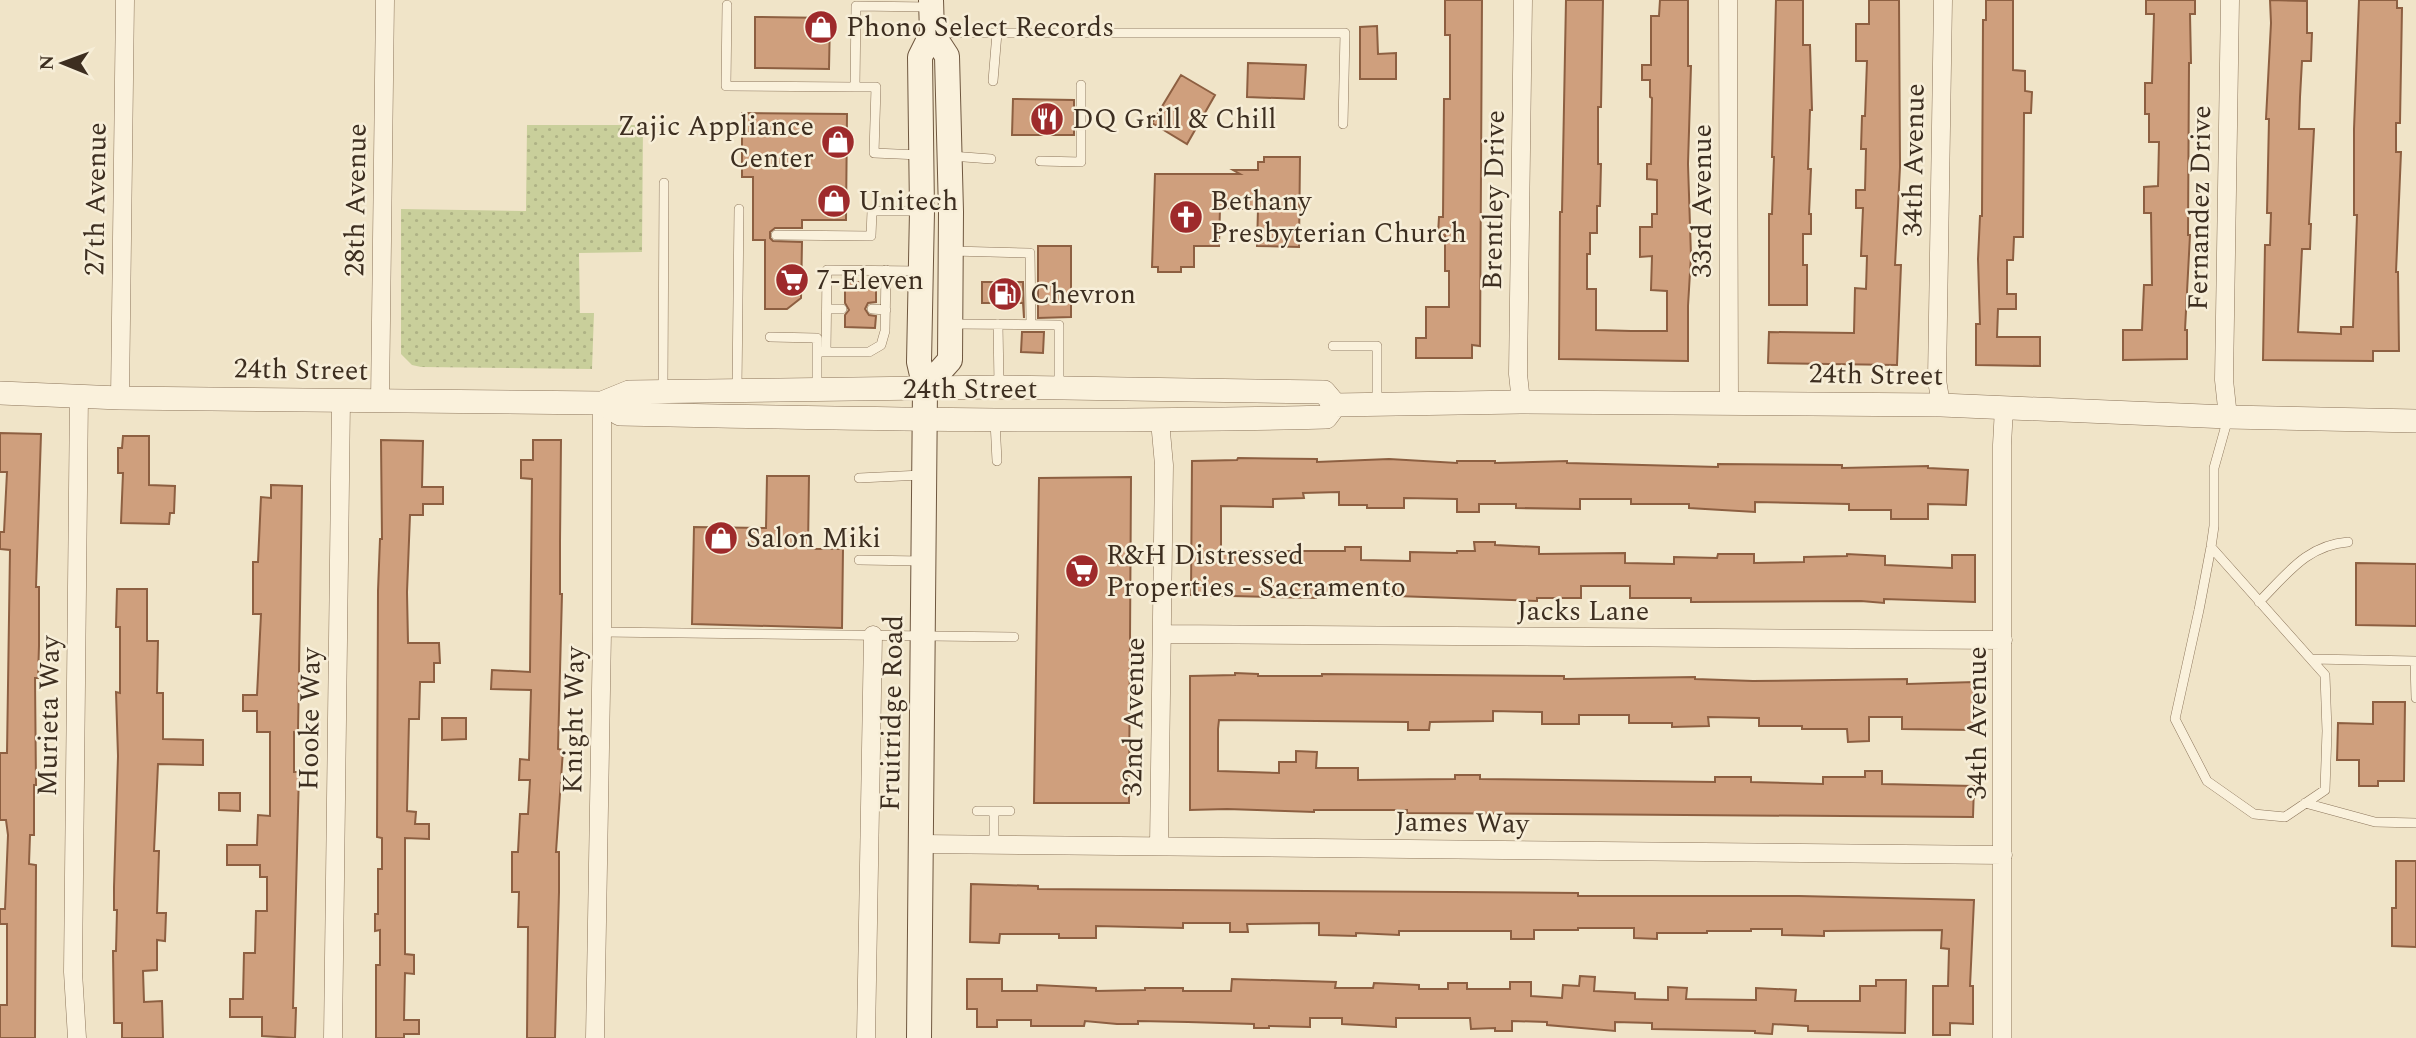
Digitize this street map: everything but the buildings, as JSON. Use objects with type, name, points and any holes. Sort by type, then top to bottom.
[{"type":"main road","name":"Fruitridge Road","points":[[919,1038],[925,388],[919,362],[922,211],[920,58],[932,33],[931,4]]},
{"type":"main road","name":"Fruitridge Road","points":[[925,388],[950,360],[947,56],[932,33]]},
{"type":"street","name":"27th Avenue","points":[[120,398],[125,0]]},
{"type":"street","name":"28th Avenue","points":[[380,401],[385,0]]},
{"type":"street","name":"Brentley Drive","points":[[1521,401],[1518,374],[1523,0]]},
{"type":"street","name":"33rd Avenue","points":[[1728,0],[1729,403]]},
{"type":"street","name":"34th Avenue","points":[[1941,405],[1937,380],[1943,0]]},
{"type":"street","name":"Fernandez Drive","points":[[2228,417],[2224,380],[2230,0]]},
{"type":"street","name":"24th Street","points":[[0,393],[120,398],[602,403],[629,392],[999,387],[1324,392],[1335,405]]},
{"type":"street","name":"Murieta Way","points":[[76,1038],[73,958],[79,395]]},
{"type":"street","name":"Hooke Way","points":[[333,1038],[341,401]]},
{"type":"street","name":"24th Street","points":[[1335,405],[1521,401],[1941,405],[2228,417],[2416,421]]},
{"type":"street","name":"24th Street","points":[[602,403],[620,414],[1160,421],[1326,417],[1335,405]]},
{"type":"street","name":"Knight Way","points":[[595,1038],[603,632],[602,403]]},
{"type":"street","name":"34th Avenue","points":[[2002,1038],[2004,408]]},
{"type":"street","name":"32nd Avenue","points":[[1158,846],[1164,465],[1160,421]]},
{"type":"street","name":"Jacks Lane","points":[[1163,634],[2003,640]]},
{"type":"street","points":[[866,1038],[873,635]]},
{"type":"street","name":"James Way","points":[[921,844],[2003,855]]},
{"type":"lane","points":[[855,87],[856,6],[880,3],[931,4]]},
{"type":"lane","points":[[727,5],[726,86],[876,87],[874,153],[922,155]]},
{"type":"lane","points":[[932,33],[1345,33],[1343,124]]},
{"type":"lane","points":[[993,81],[996,33]]},
{"type":"lane","points":[[1040,161],[1081,162],[1081,85]]},
{"type":"lane","points":[[950,156],[992,159]]},
{"type":"lane","points":[[663,391],[664,183]]},
{"type":"lane","points":[[737,390],[739,209]]},
{"type":"lane","points":[[776,234],[871,236],[872,211],[922,211]]},
{"type":"lane","points":[[950,251],[1030,253],[1031,324]]},
{"type":"lane","points":[[817,389],[827,309],[827,270],[921,271]]},
{"type":"lane","points":[[821,352],[869,352],[881,345],[886,331],[887,270]]},
{"type":"lane","points":[[827,309],[842,309]]},
{"type":"lane","points":[[872,309],[886,310]]},
{"type":"lane","points":[[950,324],[1059,325],[1059,388]]},
{"type":"lane","points":[[998,324],[999,387]]},
{"type":"lane","points":[[770,337],[817,338],[821,352]]},
{"type":"lane","points":[[1333,345],[1377,346],[1377,404]]},
{"type":"lane","points":[[2211,547],[2325,675],[2325,790],[2285,817],[2254,814],[2207,781],[2175,719],[2211,547],[2214,526],[2214,468],[2228,417]]},
{"type":"lane","points":[[995,419],[997,460]]},
{"type":"lane","points":[[859,478],[924,475]]},
{"type":"lane","points":[[2259,602],[2304,556],[2329,543],[2347,542]]},
{"type":"lane","points":[[859,560],[923,561]]},
{"type":"lane","points":[[603,632],[1014,637]]},
{"type":"lane","points":[[2311,659],[2416,661],[2416,698]]},
{"type":"lane","points":[[2305,803],[2375,822],[2416,823]]},
{"type":"lane","points":[[977,811],[1010,811]]},
{"type":"lane","points":[[994,811],[994,845]]},
{"type":"green space","points":[[527,125],[643,125],[642,252],[579,253],[580,313],[594,313],[592,369],[412,365],[401,354],[401,209],[526,211]]},
{"type":"place","name":"Phono Select Records","points":[[821,27]]},
{"type":"place","name":"DQ Grill & Chill","points":[[1047,119]]},
{"type":"place","name":"Zajic Appliance Center","points":[[838,142]]},
{"type":"place","name":"Unitech","points":[[834,201]]},
{"type":"place","name":"Bethany Presbyterian Church","points":[[1186,217]]},
{"type":"place","name":"7-Eleven","points":[[792,280]]},
{"type":"place","name":"Chevron","points":[[1005,294]]},
{"type":"place","name":"Salon Miki","points":[[721,538]]},
{"type":"place","name":"R&H Distressed Properties - Sacramento","points":[[1082,571]]}]
